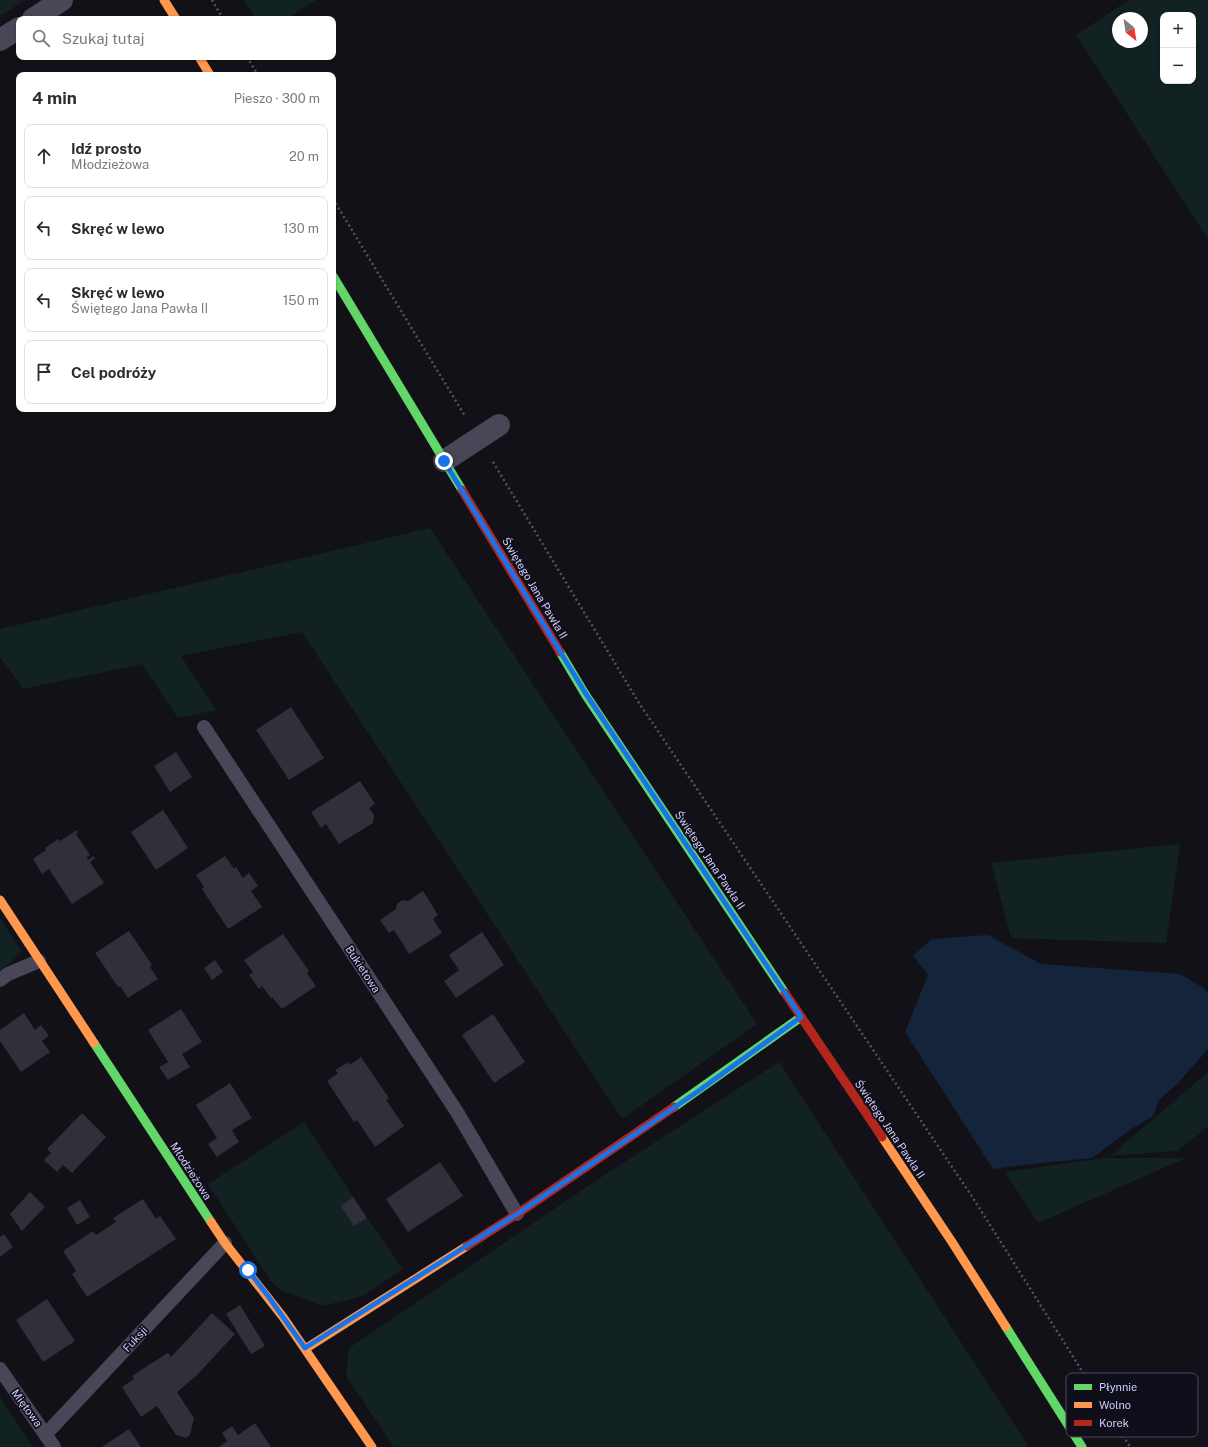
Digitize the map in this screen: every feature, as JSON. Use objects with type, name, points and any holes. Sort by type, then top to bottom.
[{"type":"street","points":[[38,16],[62,0]]},
{"type":"street","points":[[164,0],[174,16]]},
{"type":"street","points":[[0,40],[16,30]]},
{"type":"street","points":[[201,60],[208,72]]},
{"type":"street","name":"Świętego Jana Pawła II","points":[[336,281],[590,701],[952,1242],[1066,1422]]},
{"type":"street","points":[[444,461],[498,425]]},
{"type":"street","name":"Młodzieżowa","points":[[0,900],[225,1244],[268,1296],[372,1447]]},
{"type":"street","points":[[305,1348],[517,1214],[697,1092],[801,1017]]},
{"type":"street","name":"Świętego Jana Pawła II","points":[[1076,1437],[1082,1447]]},
{"type":"lane","name":"Bukietowa","points":[[204,727],[457,1112],[517,1214]]},
{"type":"lane","points":[[0,980],[8,974],[39,961]]},
{"type":"lane","name":"Fuksji","points":[[46,1434],[225,1244]]},
{"type":"lane","name":"Miętowa","points":[[0,1369],[54,1447]]},
{"type":"path","points":[[212,0],[221,16]]},
{"type":"path","points":[[249,60],[256,72]]},
{"type":"path","points":[[336,204],[638,703],[973,1198],[1083,1373]]},
{"type":"path","points":[[1124,1437],[1130,1447]]},
{"type":"shaded area","points":[[0,0],[25,0],[0,16]]},
{"type":"shaded area","points":[[244,0],[316,0],[291,16],[254,16]]},
{"type":"shaded area","points":[[1129,0],[1208,0],[1208,239],[1076,35]]},
{"type":"shaded area","points":[[430,528],[757,1024],[622,1119],[302,632],[181,656],[216,710],[178,718],[142,664],[23,689],[0,657],[0,629]]},
{"type":"shaded area","points":[[1180,844],[1166,943],[1011,938],[991,863]]},
{"type":"shaded area","points":[[0,918],[22,952],[0,971]]},
{"type":"shaded area","points":[[779,1062],[1029,1447],[394,1447],[346,1376],[349,1348],[603,1176]]},
{"type":"shaded area","points":[[1208,1072],[1208,1126],[1178,1151],[1110,1156]]},
{"type":"shaded area","points":[[304,1122],[367,1218],[403,1269],[363,1296],[323,1306],[280,1290],[270,1280],[208,1184]]},
{"type":"shaded area","points":[[1104,1158],[1186,1158],[1038,1223],[1005,1172]]},
{"type":"shaded area","points":[[0,1397],[33,1447],[0,1447]]},
{"type":"water","points":[[988,935],[1041,964],[1180,974],[1204,988],[1208,994],[1208,1049],[1178,1083],[1159,1100],[1153,1116],[1133,1128],[1092,1158],[993,1169],[905,1032],[928,975],[913,956],[932,939]]},
{"type":"building","points":[[291,707],[324,758],[289,780],[256,730]]},
{"type":"building","points":[[176,752],[192,777],[170,792],[154,766]]},
{"type":"building","points":[[360,781],[375,804],[369,808],[374,815],[373,823],[339,844],[326,824],[321,828],[311,812]]},
{"type":"building","points":[[163,810],[188,848],[156,870],[131,832]]},
{"type":"building","points":[[77,830],[78,832],[76,834],[90,855],[87,857],[88,860],[94,856],[95,858],[90,862],[104,883],[72,904],[49,869],[42,874],[33,859],[58,839],[60,841]]},
{"type":"building","points":[[225,856],[234,869],[236,867],[243,878],[249,873],[258,886],[251,891],[262,907],[228,929],[202,889],[204,887],[196,875]]},
{"type":"building","points":[[423,891],[438,915],[433,919],[442,933],[409,954],[394,930],[389,933],[380,920],[396,909],[397,904],[402,900],[408,901]]},
{"type":"building","points":[[129,931],[152,965],[150,967],[158,979],[128,998],[120,986],[118,987],[95,953]]},
{"type":"building","points":[[482,932],[504,965],[456,998],[444,981],[459,970],[449,955]]},
{"type":"building","points":[[283,934],[309,971],[307,973],[316,986],[282,1009],[262,986],[259,989],[249,975],[253,972],[244,960]]},
{"type":"building","points":[[215,960],[223,972],[212,980],[204,968]]},
{"type":"building","points":[[181,1009],[202,1042],[182,1054],[190,1067],[168,1080],[159,1067],[168,1062],[148,1030]]},
{"type":"building","points":[[24,1013],[35,1030],[41,1025],[49,1036],[42,1041],[50,1052],[21,1072],[0,1041],[0,1030]]},
{"type":"building","points":[[493,1014],[525,1062],[494,1083],[462,1035]]},
{"type":"building","points":[[361,1057],[389,1098],[386,1100],[404,1126],[375,1147],[357,1120],[354,1122],[327,1081],[338,1073],[335,1070],[348,1062],[350,1065]]},
{"type":"building","points":[[230,1083],[252,1118],[232,1130],[239,1142],[217,1157],[208,1144],[217,1138],[196,1105]]},
{"type":"building","points":[[82,1113],[106,1137],[72,1173],[63,1165],[57,1172],[44,1160],[51,1153],[47,1149]]},
{"type":"building","points":[[440,1162],[463,1196],[408,1232],[386,1199]]},
{"type":"building","points":[[30,1192],[45,1207],[22,1231],[10,1214]]},
{"type":"building","points":[[353,1197],[367,1218],[354,1226],[341,1206]]},
{"type":"building","points":[[143,1199],[156,1219],[160,1216],[176,1239],[87,1297],[72,1274],[76,1271],[63,1251],[93,1231],[96,1235],[116,1222],[113,1218]]},
{"type":"building","points":[[80,1200],[90,1217],[77,1225],[67,1208]]},
{"type":"building","points":[[4,1234],[13,1247],[0,1257],[0,1237]]},
{"type":"building","points":[[47,1299],[75,1341],[43,1362],[16,1320]]},
{"type":"building","points":[[240,1305],[265,1346],[251,1354],[226,1314]]},
{"type":"building","points":[[212,1313],[235,1334],[197,1375],[177,1392],[194,1418],[190,1435],[186,1438],[176,1435],[157,1406],[141,1417],[122,1387],[134,1379],[132,1376],[158,1359],[168,1353],[171,1357]]},
{"type":"building","points":[[255,1423],[271,1447],[219,1447],[227,1441],[222,1433],[232,1426],[238,1435]]},
{"type":"building","points":[[129,1429],[141,1447],[102,1447]]},
{"type":"traffic: fast","points":[[336,281],[462,490]]},
{"type":"traffic: fast","points":[[560,652],[585,694],[785,993]]},
{"type":"traffic: fast","points":[[674,1107],[801,1017]]},
{"type":"traffic: fast","points":[[94,1043],[211,1222]]},
{"type":"traffic: fast","points":[[1006,1327],[1066,1422]]},
{"type":"traffic: fast","points":[[1076,1437],[1082,1447]]},
{"type":"traffic: slow","points":[[164,0],[174,16]]},
{"type":"traffic: slow","points":[[201,60],[208,72]]},
{"type":"traffic: slow","points":[[0,900],[94,1043]]},
{"type":"traffic: slow","points":[[882,1137],[952,1242],[1006,1327]]},
{"type":"traffic: slow","points":[[211,1222],[225,1243],[283,1317],[372,1447]]},
{"type":"traffic: slow","points":[[305,1349],[467,1246]]},
{"type":"traffic: jam","points":[[462,490],[560,652]]},
{"type":"traffic: jam","points":[[785,993],[882,1137]]},
{"type":"traffic: jam","points":[[467,1246],[517,1214],[674,1107]]},
{"type":"route","points":[[248,1270],[305,1348],[517,1214],[697,1092],[801,1017],[618,745],[497,550],[444,461]]}]
